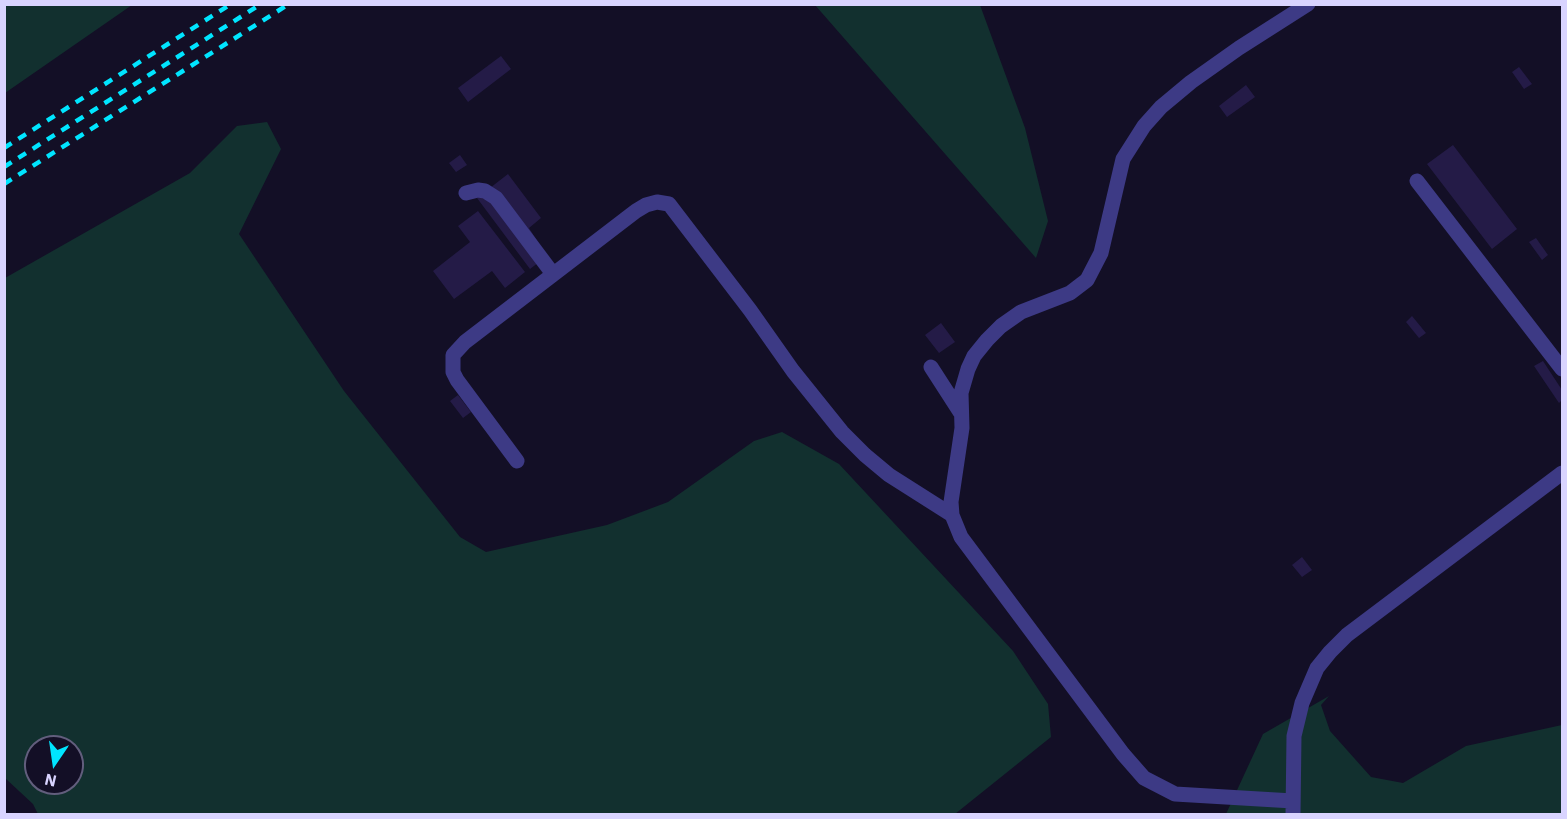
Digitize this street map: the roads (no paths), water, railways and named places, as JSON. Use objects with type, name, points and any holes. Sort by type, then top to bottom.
[{"type":"lane","points":[[1308,4],[1239,48],[1191,82],[1161,107],[1144,126],[1123,159],[1101,253],[1090,274],[1079,287],[1070,293],[1021,312],[1001,326],[974,356],[961,393],[961,438],[951,515],[961,537],[1123,754],[1144,778],[1175,794],[1293,808],[1294,736],[1302,703],[1317,668],[1347,635],[1563,473]]},
{"type":"lane","points":[[1417,182],[1563,369]]},
{"type":"lane","points":[[465,193],[485,191],[496,198],[553,274]]},
{"type":"lane","points":[[517,461],[457,380],[453,372],[452,359],[458,347],[636,210],[657,202],[669,204],[750,310],[793,371],[842,432],[889,475],[951,515]]},
{"type":"lane","points":[[931,367],[960,412]]},
{"type":"railway","points":[[4,148],[231,4]]},
{"type":"railway","points":[[4,167],[261,4]]},
{"type":"railway","points":[[4,184],[289,4]]}]
